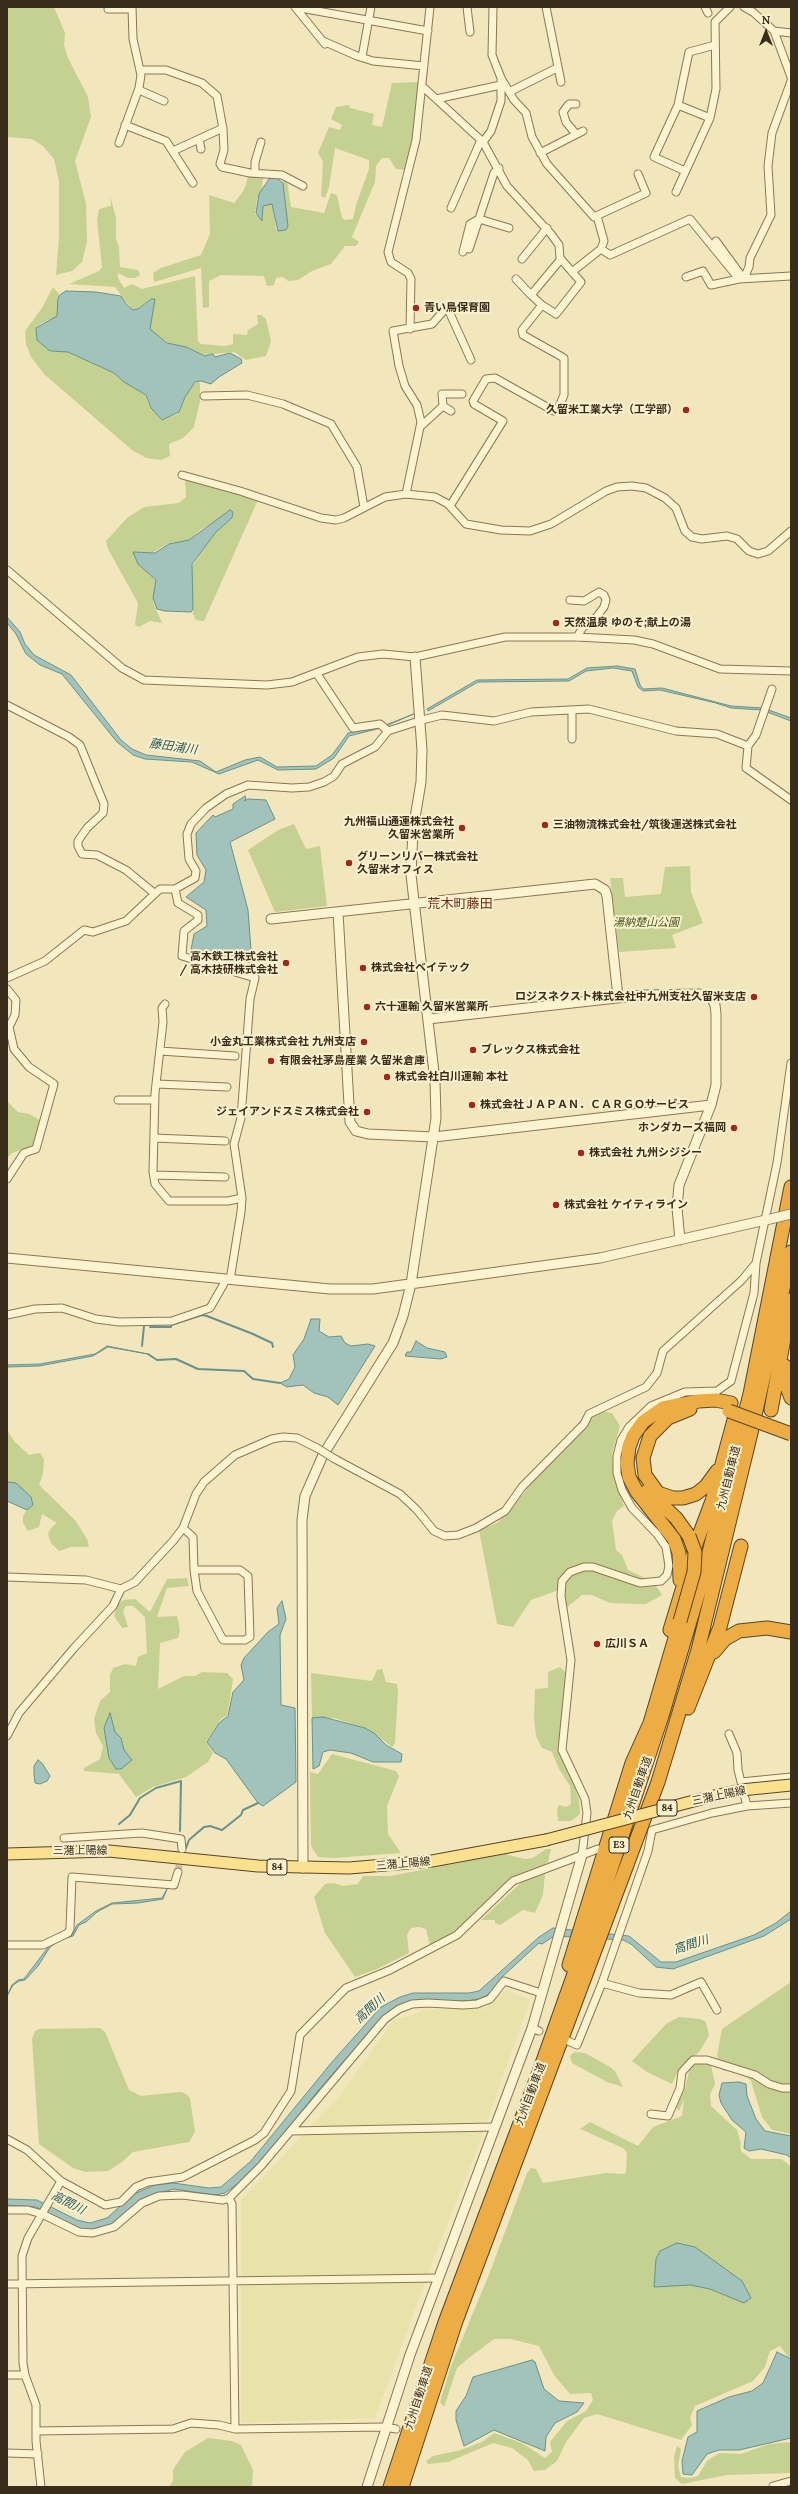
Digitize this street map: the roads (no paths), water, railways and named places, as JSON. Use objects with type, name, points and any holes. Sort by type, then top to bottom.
[{"type":"highway","name":"九州自動車道","points":[[390,2487],[444,2325],[538,2075],[608,1881],[678,1664],[716,1530],[750,1394],[766,1304],[791,1187]]},
{"type":"highway","name":"九州自動車道","points":[[402,2487],[456,2321],[658,1782],[698,1650],[752,1429],[791,1252]]},
{"type":"highway","points":[[772,1410],[791,1300]]},
{"type":"highway","points":[[662,1659],[677,1602],[724,1458],[766,1304]]},
{"type":"highway","points":[[786,1334],[784,1379],[791,1398]]},
{"type":"highway","points":[[677,1602],[680,1572],[679,1553],[674,1539],[637,1492],[630,1477],[627,1463],[629,1448],[633,1436],[643,1422],[663,1408],[700,1401],[715,1400],[791,1434]]},
{"type":"highway","points":[[538,2075],[564,1979],[632,1763],[650,1723],[694,1572],[695,1552],[689,1536],[676,1518],[642,1485],[634,1465],[636,1452],[646,1430],[677,1406]]},
{"type":"highway","points":[[724,1458],[706,1486],[696,1494],[683,1498],[673,1498],[658,1492],[648,1481],[643,1469],[644,1449],[650,1436],[668,1418],[690,1409],[704,1407],[730,1407],[754,1410],[791,1426]]},
{"type":"highway","points":[[658,1782],[720,1627],[741,1546]]},
{"type":"highway","points":[[704,1668],[718,1646],[739,1631],[767,1628],[791,1632]]},
{"type":"main road","name":"三潴上陽線","points":[[7,1854],[110,1851],[258,1866],[303,1868],[349,1868],[432,1862],[546,1840],[741,1790],[791,1785]]},
{"type":"street","points":[[295,7],[428,31]]},
{"type":"street","points":[[295,7],[324,42],[362,57],[389,64],[424,66]]},
{"type":"street","points":[[362,57],[371,7]]},
{"type":"street","points":[[410,329],[410,279],[408,273],[391,262],[388,252],[416,140],[430,7]]},
{"type":"street","points":[[467,7],[470,32]]},
{"type":"street","points":[[493,7],[492,55],[501,81],[526,113],[532,137],[540,153],[578,200],[594,217],[597,216],[646,193],[638,174]]},
{"type":"street","points":[[546,7],[561,82]]},
{"type":"street","points":[[676,192],[710,118],[716,89],[715,22],[730,7]]},
{"type":"street","points":[[744,7],[753,12],[774,31],[791,78]]},
{"type":"street","points":[[108,9],[132,8],[134,39],[140,70],[138,90],[124,125],[119,143]]},
{"type":"street","points":[[774,31],[791,33]]},
{"type":"street","points":[[685,171],[654,157],[678,105],[689,52],[715,45]]},
{"type":"street","points":[[509,92],[557,68]]},
{"type":"street","points":[[140,70],[166,70],[202,83],[217,96],[223,128],[224,150],[220,164],[222,167],[255,173],[282,175],[303,186]]},
{"type":"street","points":[[436,99],[501,81]]},
{"type":"street","points":[[451,208],[482,141],[491,131],[501,101],[501,81]]},
{"type":"street","points":[[741,279],[749,267],[750,258],[771,215],[768,166],[772,133],[791,81]]},
{"type":"street","points":[[422,86],[482,141],[499,168],[507,186],[547,228],[559,245],[561,259],[581,282],[556,314],[542,305],[516,279]]},
{"type":"street","points":[[138,90],[164,101]]},
{"type":"street","points":[[540,153],[579,132],[566,122],[563,112],[569,104],[576,104]]},
{"type":"street","points":[[678,105],[710,118]]},
{"type":"street","points":[[124,125],[162,138],[173,151],[192,183]]},
{"type":"street","points":[[173,151],[223,128]]},
{"type":"street","points":[[199,139],[201,149]]},
{"type":"street","points":[[255,173],[255,162],[261,142]]},
{"type":"street","points":[[466,251],[470,224],[479,219],[494,173],[499,168]]},
{"type":"street","points":[[572,272],[601,249],[604,241],[597,216]]},
{"type":"street","points":[[479,219],[509,228]]},
{"type":"street","points":[[601,249],[610,255],[690,219],[741,279]]},
{"type":"street","points":[[522,259],[547,228]]},
{"type":"street","points":[[716,241],[741,279]]},
{"type":"street","points":[[531,295],[561,259]]},
{"type":"street","points":[[686,277],[703,270],[711,284],[741,279],[791,276]]},
{"type":"street","points":[[450,506],[503,421],[474,404],[473,401],[486,379],[495,378],[554,411],[558,409],[564,395],[564,358],[523,335],[522,330],[542,305]]},
{"type":"street","points":[[406,494],[420,427],[417,404],[405,386],[399,366],[394,331],[432,324],[447,308],[471,360]]},
{"type":"street","points":[[420,427],[442,406],[442,394],[462,394]]},
{"type":"street","points":[[204,396],[247,395],[283,404],[331,424],[357,467],[364,507]]},
{"type":"street","points":[[442,406],[451,411]]},
{"type":"street","points":[[182,475],[240,491],[321,518],[344,518],[385,497],[406,494],[435,497],[450,506],[466,524],[501,530],[530,531],[551,524],[617,487],[632,486],[646,488],[665,498],[676,508],[685,531],[692,537],[702,539],[727,536],[737,539],[749,551],[758,554],[768,551],[791,531]]},
{"type":"street","points":[[7,570],[122,668],[144,680],[267,685],[292,682],[317,674],[358,657],[383,654],[416,658],[506,637],[577,637],[640,641],[720,668],[791,671]]},
{"type":"street","points":[[570,600],[584,601],[600,592],[604,595],[606,600],[604,607],[595,619],[583,627],[577,637]]},
{"type":"street","points":[[303,1868],[302,1520],[305,1496],[323,1455],[393,1343],[403,1316],[410,1284],[436,1118],[435,1081],[413,904],[411,850],[420,782],[422,720],[416,658]]},
{"type":"street","points":[[317,674],[353,728],[385,728],[442,715],[494,721],[531,712],[589,709],[676,731],[717,734],[748,746]]},
{"type":"street","points":[[772,689],[756,735],[748,746],[746,768],[791,800]]},
{"type":"street","points":[[7,705],[69,737],[80,745],[104,804],[103,812],[78,841],[78,846],[82,854],[97,855],[126,870],[154,893]]},
{"type":"street","points":[[572,710],[572,739]]},
{"type":"street","points":[[7,978],[45,961],[84,930],[93,932],[126,921],[154,893],[160,890],[176,889],[195,878],[196,872],[189,859],[187,834],[191,824],[219,798],[248,785],[292,788],[309,787],[324,782],[334,776],[342,764],[375,747],[385,728]]},
{"type":"street","points":[[271,919],[590,883],[600,885],[607,896],[618,997]]},
{"type":"street","points":[[7,1314],[35,1309],[62,1308],[96,1319],[119,1322],[172,1321],[210,1308],[228,1280],[242,1198],[234,1144],[241,1118],[250,999],[255,978],[182,956],[184,930],[198,920],[198,915],[178,903],[176,889]]},
{"type":"street","points":[[338,912],[352,1127],[362,1134],[434,1137],[711,1105]]},
{"type":"street","points":[[7,989],[16,1000],[15,1015],[9,1027],[14,1048],[29,1067],[54,1084],[36,1150],[24,1153],[7,1179]]},
{"type":"street","points":[[428,1019],[618,997],[700,994],[712,999],[715,1005],[716,1085],[711,1105],[678,1185],[677,1208],[680,1240]]},
{"type":"street","points":[[165,1004],[162,1008],[163,1022],[155,1100],[155,1184],[169,1201],[228,1201],[242,1198]]},
{"type":"street","points":[[160,1051],[235,1056]]},
{"type":"street","points":[[367,2487],[385,2427],[439,2278],[495,2127],[536,2030],[541,1993],[582,1855],[587,1813],[585,1799],[562,1750],[571,1660],[561,1596],[562,1581],[570,1572],[584,1567],[593,1567],[640,1583],[661,1581],[667,1575],[669,1566],[666,1548],[657,1534],[632,1508],[622,1490],[617,1473],[617,1456],[621,1440],[638,1416],[657,1402],[685,1392],[717,1390],[731,1381],[754,1293],[756,1263],[768,1220],[791,1063]]},
{"type":"street","points":[[157,1084],[227,1087]]},
{"type":"street","points":[[118,1100],[155,1100]]},
{"type":"street","points":[[154,1138],[225,1141]]},
{"type":"street","points":[[154,1175],[225,1177]]},
{"type":"street","points":[[7,1258],[228,1280],[351,1290],[410,1284],[600,1258],[791,1214]]},
{"type":"street","points":[[7,1736],[19,1714],[74,1648],[113,1606],[121,1589],[135,1582],[183,1528],[196,1494],[204,1482],[236,1455],[272,1439],[283,1437],[297,1438],[400,1494],[417,1510],[434,1531],[445,1536],[458,1535],[476,1528],[505,1511],[522,1487],[584,1424],[589,1414],[646,1387],[657,1373],[663,1351],[742,1280],[756,1263]]},
{"type":"street","points":[[183,1528],[193,1537],[194,1570],[197,1591],[223,1640],[245,1640],[250,1637],[248,1576],[240,1570],[194,1570]]},
{"type":"street","points":[[7,1577],[86,1580],[121,1589]]},
{"type":"street","points":[[729,1734],[737,1752],[741,1782],[747,1806]]},
{"type":"street","points":[[741,1782],[791,1777]]},
{"type":"street","points":[[568,2042],[577,2045],[602,1983],[648,1851],[652,1830],[712,1813],[747,1806],[791,1803]]},
{"type":"street","points":[[64,1838],[142,1833],[165,1835],[181,1838],[182,1849]]},
{"type":"street","points":[[7,2139],[27,2150],[61,2181],[105,2205],[114,2205],[121,2202],[136,2187],[148,2182],[183,2177],[254,2140],[264,2132],[291,2091],[297,2045],[300,2035],[346,1988],[390,1970],[457,1935],[513,1881],[598,1849]]},
{"type":"street","points":[[7,1945],[43,1946],[68,1932],[70,1929],[72,1877],[174,1885],[178,1872]]},
{"type":"street","points":[[7,2210],[42,2212],[80,2232],[93,2233],[114,2227],[142,2203],[159,2196],[182,2195],[212,2200],[223,2200],[229,2198],[261,2166],[385,2019],[399,2009],[412,2004],[477,2004],[490,1999],[504,1981],[541,1993]]},
{"type":"street","points":[[602,1983],[639,1994],[671,1995],[701,1982],[717,2010]]},
{"type":"street","points":[[651,2114],[668,2116],[680,2088],[682,2072],[694,2060],[707,2060],[755,2075],[782,2088],[791,2088]]},
{"type":"street","points":[[291,2131],[495,2127]]},
{"type":"street","points":[[41,2487],[36,2431],[36,2405],[25,2375],[23,2284],[24,2248],[42,2212],[61,2181]]},
{"type":"street","points":[[229,2198],[232,2204],[235,2429]]},
{"type":"street","points":[[7,2284],[439,2278]]},
{"type":"street","points":[[7,2375],[25,2375]]},
{"type":"street","points":[[36,2431],[172,2429],[191,2423],[219,2425],[235,2429],[385,2427],[396,2429]]},
{"type":"street","points":[[7,2454],[38,2454]]},
{"type":"street","points":[[773,2486],[791,2481]]},
{"type":"water","points":[[278,173],[278,179],[283,183],[288,226],[286,230],[278,231],[272,204],[263,206],[262,221],[256,213],[259,194],[269,179]]},
{"type":"water","points":[[66,291],[96,292],[121,296],[127,305],[133,310],[138,309],[151,299],[155,299],[150,329],[167,343],[186,347],[205,356],[213,354],[215,357],[230,353],[241,359],[242,363],[219,377],[211,384],[201,381],[195,382],[185,397],[179,412],[162,420],[151,408],[146,395],[124,382],[114,373],[68,352],[50,351],[37,340],[36,328],[57,316],[58,298]]},
{"type":"water","points":[[230,510],[233,512],[232,518],[216,532],[192,564],[193,609],[191,612],[165,611],[157,609],[153,598],[156,580],[138,564],[133,552],[155,553],[169,544],[189,540]]},
{"type":"water","points":[[7,617],[20,632],[25,644],[34,655],[71,675],[121,740],[132,749],[146,755],[200,761],[216,772],[245,760],[260,757],[277,767],[316,766],[332,755],[348,733],[386,725],[416,713],[381,728],[349,736],[334,758],[316,769],[278,770],[258,760],[219,774],[192,762],[145,759],[133,755],[117,742],[62,674],[40,665],[26,654],[16,634],[7,623]]},
{"type":"water","points":[[617,666],[635,669],[640,685],[643,689],[662,688],[731,706],[763,708],[791,718],[791,721],[762,710],[731,708],[660,690],[643,691],[638,687],[632,671],[613,668],[586,671],[569,681],[478,682],[428,711],[427,709],[477,680],[568,679],[587,668]]},
{"type":"water","points":[[245,796],[246,799],[244,801],[248,799],[266,800],[275,819],[230,842],[248,910],[252,963],[217,955],[213,958],[191,950],[194,934],[207,926],[206,910],[186,897],[204,882],[206,870],[197,855],[196,833],[213,815],[215,817],[233,809],[233,804]]},
{"type":"water","points":[[311,1319],[320,1319],[319,1331],[329,1337],[341,1336],[345,1343],[351,1346],[368,1344],[375,1346],[338,1405],[328,1397],[314,1393],[303,1385],[287,1387],[280,1383],[289,1379],[295,1367],[293,1355],[304,1339]]},
{"type":"water","points":[[416,1341],[427,1348],[445,1352],[447,1357],[441,1359],[405,1356],[407,1352],[411,1352]]},
{"type":"water","points":[[107,1346],[148,1354],[108,1347],[93,1356],[39,1366],[7,1367],[7,1365],[40,1364],[95,1354]]},
{"type":"water","points":[[7,1482],[16,1483],[31,1497],[33,1505],[27,1510],[7,1501]]},
{"type":"water","points":[[282,1601],[286,1619],[280,1635],[281,1705],[295,1708],[296,1782],[263,1806],[258,1803],[226,1759],[215,1753],[207,1742],[219,1723],[228,1716],[233,1692],[244,1680],[241,1665],[244,1658],[268,1632],[279,1624],[277,1608]]},
{"type":"water","points":[[110,1713],[115,1732],[121,1738],[124,1750],[132,1760],[121,1769],[116,1769],[109,1758],[104,1728]]},
{"type":"water","points":[[323,1717],[365,1728],[374,1733],[386,1745],[402,1754],[401,1762],[373,1762],[351,1753],[330,1750],[323,1752],[319,1766],[313,1769],[312,1718]]},
{"type":"water","points":[[38,1760],[42,1763],[50,1776],[47,1781],[40,1784],[35,1783],[34,1774],[34,1766]]},
{"type":"water","points":[[167,1889],[163,1899],[138,1903],[112,1904],[97,1912],[86,1922],[79,1925],[73,1936],[62,1939],[50,1947],[38,1966],[25,1980],[19,1981],[13,1985],[7,1996],[12,1985],[18,1980],[24,1979],[49,1946],[67,1936],[72,1935],[77,1925],[96,1911],[112,1903],[162,1898]]},
{"type":"water","points":[[791,1911],[791,1919],[764,1936],[673,1969],[656,1967],[631,1944],[623,1940],[554,1936],[542,1944],[539,1943],[502,1977],[492,1993],[479,1999],[466,2001],[419,2000],[401,2004],[385,2015],[377,2023],[322,2086],[272,2148],[244,2179],[225,2193],[215,2195],[174,2189],[159,2193],[144,2199],[109,2226],[95,2230],[81,2229],[36,2207],[7,2205],[7,2199],[37,2200],[77,2220],[90,2223],[107,2218],[134,2194],[155,2185],[173,2183],[209,2188],[221,2187],[251,2161],[332,2062],[381,2007],[400,1997],[413,1993],[469,1993],[479,1991],[539,1937],[553,1928],[629,1936],[661,1962],[676,1962],[754,1935],[776,1923]]},
{"type":"water","points":[[739,2082],[746,2084],[747,2096],[756,2119],[765,2131],[791,2136],[791,2158],[787,2155],[761,2149],[749,2151],[744,2148],[746,2132],[732,2120],[721,2103],[719,2095],[722,2083]]},
{"type":"water","points":[[677,2243],[695,2247],[742,2281],[751,2298],[744,2303],[710,2289],[690,2285],[654,2287],[656,2259],[660,2251]]},
{"type":"water","points":[[777,2352],[791,2359],[791,2438],[739,2450],[719,2450],[707,2454],[692,2475],[683,2474],[682,2461],[688,2437],[697,2432],[697,2411],[729,2397],[752,2391],[763,2383]]},
{"type":"water","points":[[532,2360],[535,2362],[544,2389],[559,2401],[584,2403],[577,2412],[555,2423],[546,2437],[545,2451],[494,2430],[464,2446],[456,2420],[456,2411],[466,2396],[473,2377]]},
{"type":"waterway","points":[[150,1327],[171,1327],[171,1325],[202,1315],[253,1334],[272,1343],[273,1347]]},
{"type":"waterway","points":[[142,1346],[144,1326]]},
{"type":"waterway","points":[[148,1354],[157,1360],[176,1359],[198,1369],[244,1371],[253,1379],[280,1383]]},
{"type":"waterway","points":[[119,1824],[130,1815],[140,1798],[156,1788],[181,1781],[180,1831]]},
{"type":"waterway","points":[[186,1848],[189,1840],[204,1827],[210,1826],[222,1830],[241,1815],[243,1810],[258,1803]]},
{"type":"tunnel","points":[[619,1842],[652,1830]]},
{"type":"tunnel","points":[[178,1872],[182,1849]]},
{"type":"place","name":"青い鳥保育園","points":[[416,308]]},
{"type":"place","name":"久留米工業大学（工学部）","points":[[686,410]]},
{"type":"place","name":"天然温泉 ゆのそ;献上の湯","points":[[556,623]]},
{"type":"place","name":"三油物流株式会社/筑後運送株式会社","points":[[545,825]]},
{"type":"place","name":"九州福山通運株式会社 久留米営業所","points":[[462,828]]},
{"type":"place","name":"グリーンリバー株式会社 久留米オフィス","points":[[349,863]]},
{"type":"place","name":"高木鉄工株式会社 / 高木技研株式会社","points":[[286,963]]},
{"type":"place","name":"株式会社ベイテック","points":[[363,968]]},
{"type":"place","name":"ロジスネクスト株式会社中九州支社久留米支店","points":[[754,997]]},
{"type":"place","name":"六十運輸 久留米営業所","points":[[367,1007]]},
{"type":"place","name":"小金丸工業株式会社 九州支店","points":[[364,1042]]},
{"type":"place","name":"ブレックス株式会社","points":[[473,1050]]},
{"type":"place","name":"有限会社茅島産業 久留米倉庫","points":[[271,1061]]},
{"type":"place","name":"株式会社白川運輸 本社","points":[[387,1077]]},
{"type":"place","name":"株式会社ＪＡＰＡＮ．ＣＡＲＧＯサービス","points":[[472,1105]]},
{"type":"place","name":"ジェイアンドスミス株式会社","points":[[367,1112]]},
{"type":"place","name":"ホンダカーズ福岡","points":[[734,1128]]},
{"type":"place","name":"株式会社 九州シジシー","points":[[581,1153]]},
{"type":"place","name":"株式会社 ケイティライン","points":[[556,1205]]},
{"type":"place","name":"広川ＳＡ","points":[[597,1644]]},
{"type":"district","name":"荒木町藤田","points":[[460,904]]},
{"type":"water label","name":"藤田浦川","points":[[173,747]]},
{"type":"water label","name":"高間川","points":[[691,1945]]},
{"type":"water label","name":"高間川","points":[[370,2009]]},
{"type":"water label","name":"高間川","points":[[68,2203]]},
{"type":"park label","name":"湯納楚山公園","points":[[646,923]]}]
